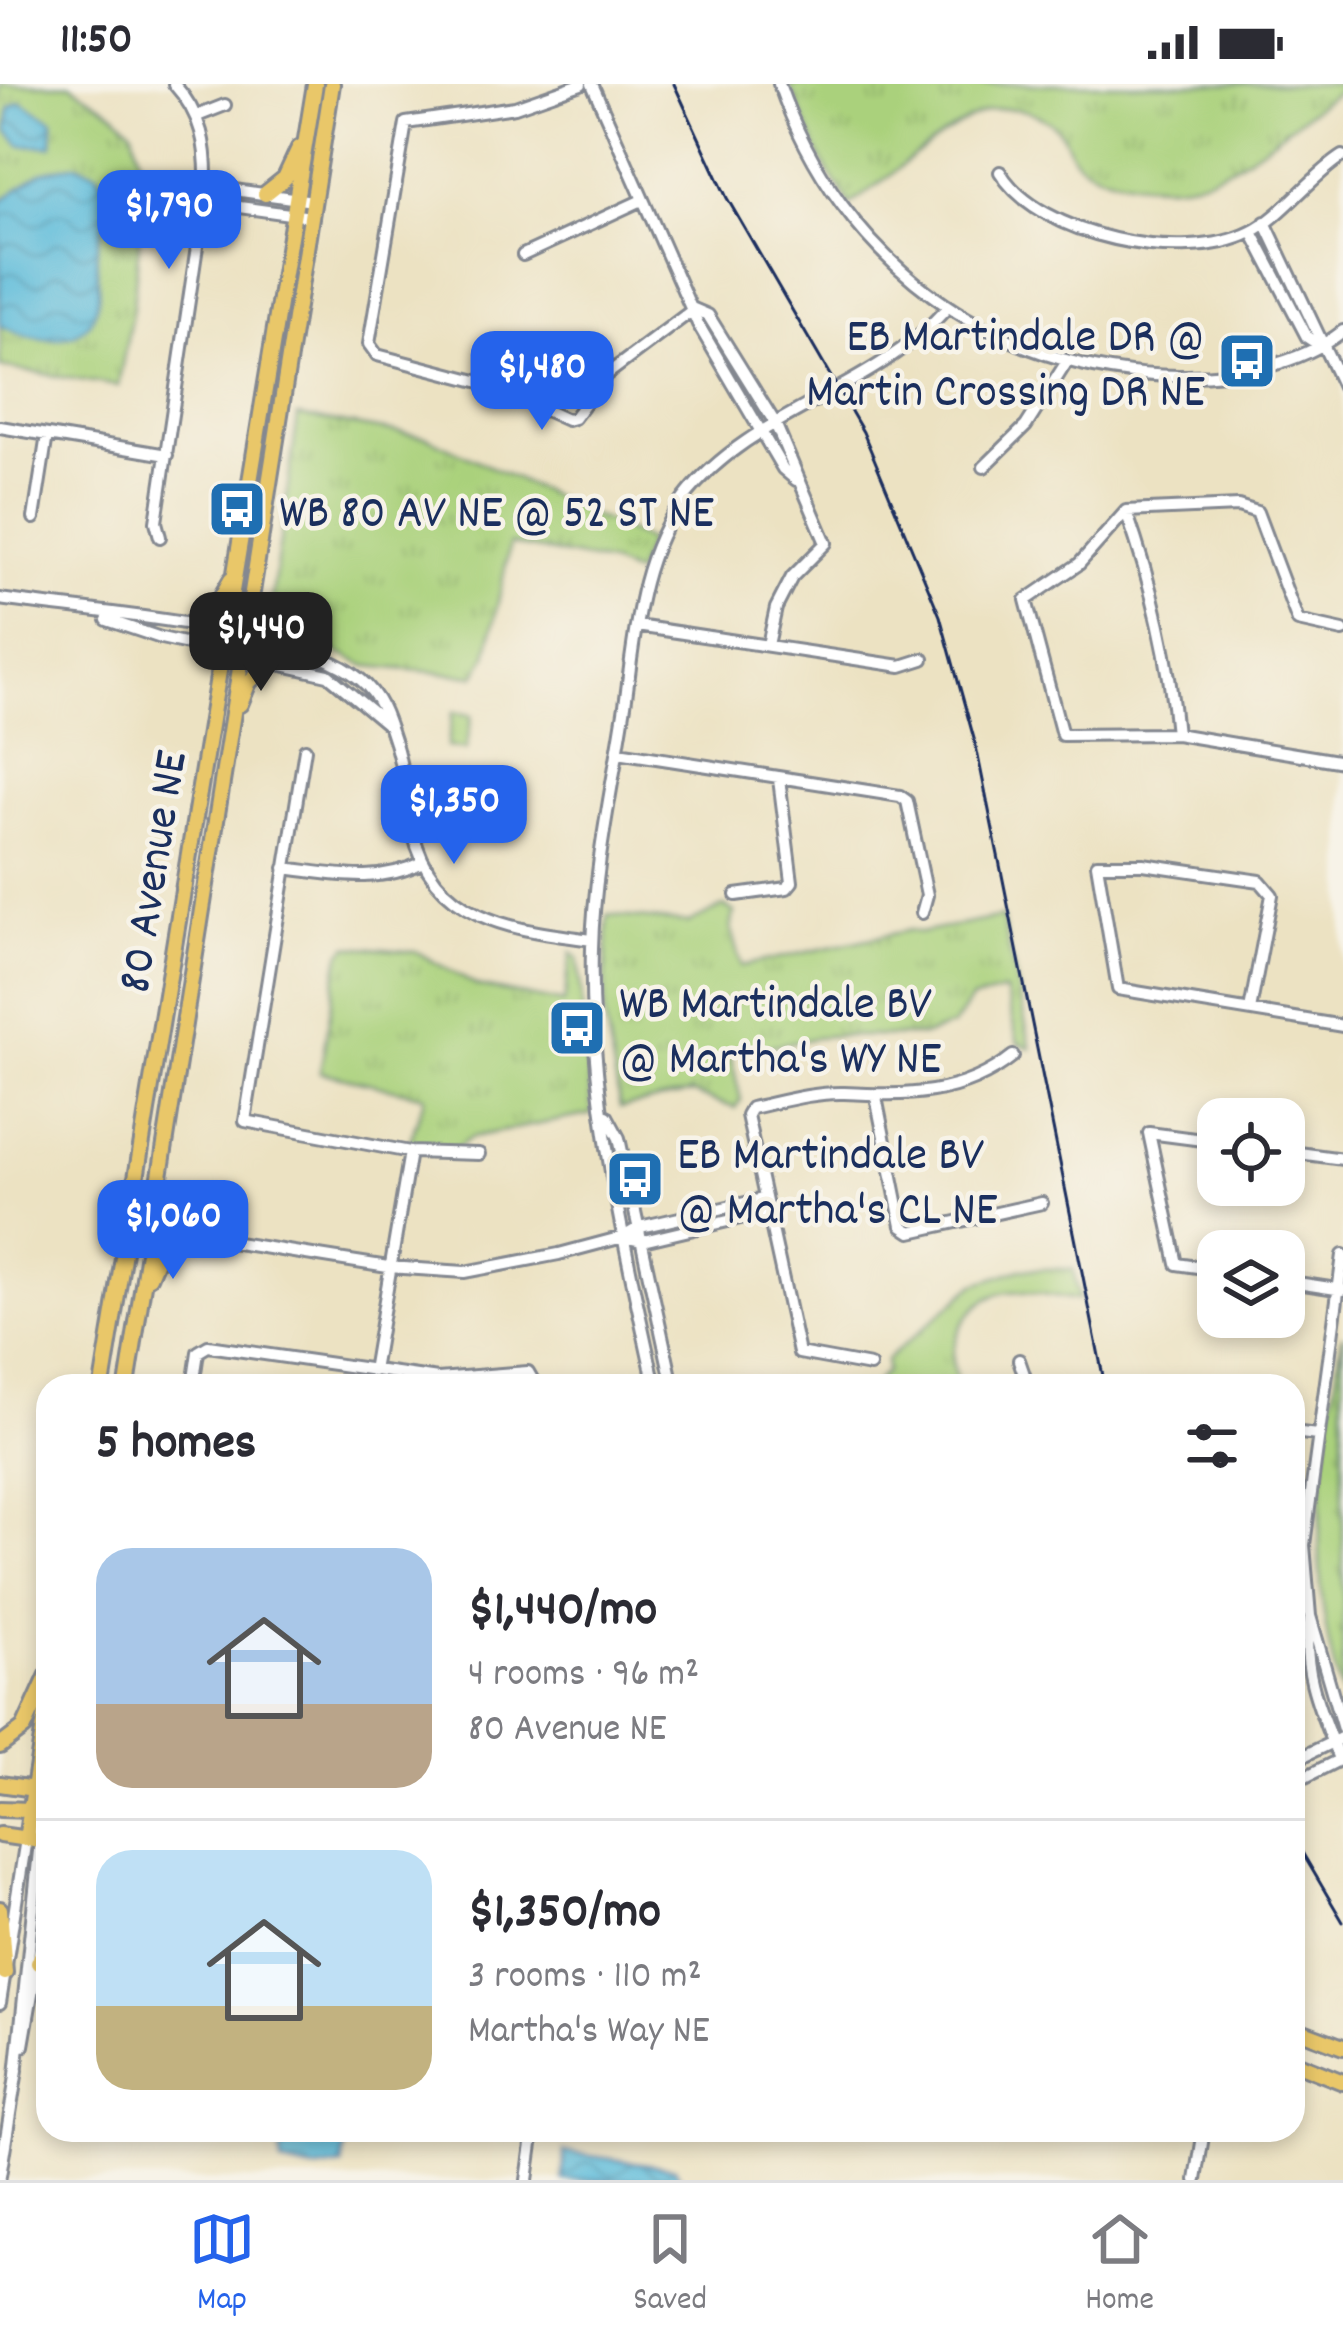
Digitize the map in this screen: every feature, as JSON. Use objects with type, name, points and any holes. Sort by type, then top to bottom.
[{"type":"main road","name":"80 Avenue NE","points":[[104,1374],[315,84]]},
{"type":"main road","name":"80 Avenue NE","points":[[129,1374],[332,84]]},
{"type":"main road","points":[[265,194],[285,178],[309,121]]},
{"type":"main road","points":[[195,627],[220,603],[238,564]]},
{"type":"main road","points":[[231,726],[249,682],[273,660]]},
{"type":"main road","points":[[138,1310],[160,1252],[184,1234]]},
{"type":"main road","points":[[0,1746],[24,1728],[36,1702]]},
{"type":"main road","points":[[0,1784],[36,1789]]},
{"type":"main road","points":[[0,1809],[36,1807]]},
{"type":"main road","points":[[0,1835],[36,1836]]},
{"type":"main road","points":[[0,1909],[5,1973]]},
{"type":"main road","points":[[1305,2033],[1343,2047]]},
{"type":"main road","points":[[1305,2067],[1343,2082]]},
{"type":"street","points":[[160,537],[156,522],[206,186],[207,152],[197,116],[174,84]]},
{"type":"street","points":[[581,84],[515,106],[406,123],[369,344],[376,355],[488,384],[567,420],[574,418],[606,375],[694,308]]},
{"type":"street","points":[[592,84],[698,324],[783,469],[796,480]]},
{"type":"street","points":[[779,84],[830,192],[897,269],[946,309],[1007,343],[1066,363],[1129,376],[1200,376],[1276,364],[1322,347],[1343,331]]},
{"type":"street","points":[[197,116],[225,105]]},
{"type":"street","points":[[1000,172],[1011,190],[1050,218],[1157,246],[1212,244],[1252,232],[1310,177],[1343,156]]},
{"type":"street","points":[[206,186],[265,194],[295,207]]},
{"type":"street","points":[[523,255],[640,201]]},
{"type":"street","points":[[203,202],[312,209]]},
{"type":"street","points":[[1264,222],[1318,327],[1322,347],[1343,388]]},
{"type":"street","points":[[1252,232],[1307,337],[1322,347]]},
{"type":"street","points":[[694,308],[708,315],[776,423],[826,543],[792,577],[776,608],[768,645]]},
{"type":"street","points":[[652,1374],[605,1147],[607,1115],[592,1017],[592,940],[637,626],[656,548],[672,516],[726,454],[880,368],[946,309]]},
{"type":"street","points":[[984,467],[1026,426],[1066,363]]},
{"type":"street","points":[[0,427],[167,454]]},
{"type":"street","points":[[34,518],[47,435]]},
{"type":"street","points":[[1343,631],[1305,624],[1293,614],[1256,512],[1238,506],[1126,511],[1079,565],[1026,600],[1062,735],[1176,734],[1343,763]]},
{"type":"street","points":[[1126,511],[1165,644],[1176,734]]},
{"type":"street","points":[[0,598],[195,627],[330,658],[379,697],[423,862],[455,902],[491,924],[592,940]]},
{"type":"street","points":[[82,611],[160,638],[328,675],[390,726]]},
{"type":"street","points":[[637,626],[901,666],[923,659]]},
{"type":"street","points":[[305,749],[245,1121],[410,1152],[479,1154]]},
{"type":"street","points":[[618,752],[907,801],[927,895],[922,913]]},
{"type":"street","points":[[736,896],[788,888],[792,882],[779,778]]},
{"type":"street","points":[[285,868],[364,878],[397,874],[423,862]]},
{"type":"street","points":[[1250,1010],[1272,895],[1260,881],[1143,864],[1097,864],[1118,989],[1343,1026]]},
{"type":"street","points":[[871,1366],[799,1353],[747,1115],[751,1108],[841,1093],[927,1094],[998,1068],[1013,1056]]},
{"type":"street","points":[[876,1097],[902,1226],[911,1232],[1042,1202]]},
{"type":"street","points":[[607,1115],[619,1138],[671,1374]]},
{"type":"street","points":[[1197,1139],[1149,1132],[1178,1264],[1197,1267]]},
{"type":"street","points":[[373,1371],[410,1152]]},
{"type":"street","points":[[1305,1154],[1343,1159]]},
{"type":"street","points":[[130,1226],[388,1268],[465,1272],[763,1199]]},
{"type":"street","points":[[623,1237],[643,1240],[766,1213]]},
{"type":"street","points":[[1305,1537],[1343,1255]]},
{"type":"street","points":[[1305,1284],[1341,1289]]},
{"type":"street","points":[[195,1374],[198,1352],[208,1346],[397,1374]]},
{"type":"street","points":[[1019,1360],[1024,1374]]},
{"type":"street","points":[[1305,1434],[1317,1436]]},
{"type":"street","points":[[1305,1557],[1310,1616],[1305,1640],[1312,1679],[1339,1735],[1341,1758],[1305,1777]]},
{"type":"street","points":[[1305,1754],[1339,1735]]},
{"type":"street","points":[[0,2003],[36,1852]]},
{"type":"street","points":[[16,2075],[36,1876]]},
{"type":"street","points":[[0,2176],[36,1974]]},
{"type":"street","points":[[526,2180],[532,2142]]},
{"type":"street","points":[[1196,2180],[1202,2142]]},
{"type":"green space","points":[[0,84],[70,84],[115,113],[133,131],[145,179],[197,176],[192,215],[142,208],[133,308],[118,386],[0,367]]},
{"type":"green space","points":[[789,84],[1343,84],[1343,89],[1239,162],[1193,182],[1169,185],[1132,182],[1093,171],[1074,158],[1061,133],[1044,118],[1022,110],[988,111],[945,134],[850,205],[823,163]]},
{"type":"green space","points":[[298,416],[427,437],[648,541],[635,574],[608,563],[510,544],[487,656],[475,676],[367,666],[307,639],[267,631]]},
{"type":"green space","points":[[453,712],[472,715],[466,750],[447,747]]},
{"type":"green space","points":[[724,906],[734,912],[731,930],[741,966],[910,930],[920,933],[1002,917],[1031,1048],[1018,1043],[1005,991],[971,1000],[953,1026],[922,1036],[827,1036],[730,1053],[741,1100],[735,1108],[691,1093],[620,1108],[604,1012],[608,915],[689,923]]},
{"type":"green space","points":[[348,946],[417,952],[477,986],[564,1003],[571,953],[578,958],[592,1114],[472,1137],[449,1152],[409,1144],[425,1096],[320,1072],[340,954]]},
{"type":"green space","points":[[1021,1269],[1073,1269],[1079,1300],[1020,1292],[988,1298],[959,1330],[954,1344],[955,1374],[883,1374],[886,1360],[975,1284]]},
{"type":"green space","points":[[1343,1334],[1343,1698],[1323,1607],[1320,1516]]},
{"type":"water","points":[[21,102],[53,120],[52,146],[20,145],[7,131],[10,108]]},
{"type":"water","points":[[76,164],[97,173],[111,194],[97,250],[94,315],[74,335],[60,338],[14,332],[0,325],[0,202],[42,172]]},
{"type":"water","points":[[289,2142],[346,2142],[342,2166],[314,2171],[282,2164],[281,2152]]},
{"type":"water","points":[[564,2152],[675,2168],[681,2179],[563,2180]]},
{"type":"tram line","points":[[674,84],[727,198],[863,432],[940,616],[976,746],[1103,1374]]},
{"type":"tram line","points":[[1305,1857],[1343,1922]]},
{"type":"place","name":"EB Martindale DR @ Martin Crossing DR NE","points":[[1247,361]]},
{"type":"place","name":"WB 80 AV NE @ 52 ST NE","points":[[237,509]]},
{"type":"place","name":"WB Martindale BV @ Martha's WY NE","points":[[577,1028]]},
{"type":"place","name":"EB Martindale BV @ Martha's CL NE","points":[[635,1179]]}]
